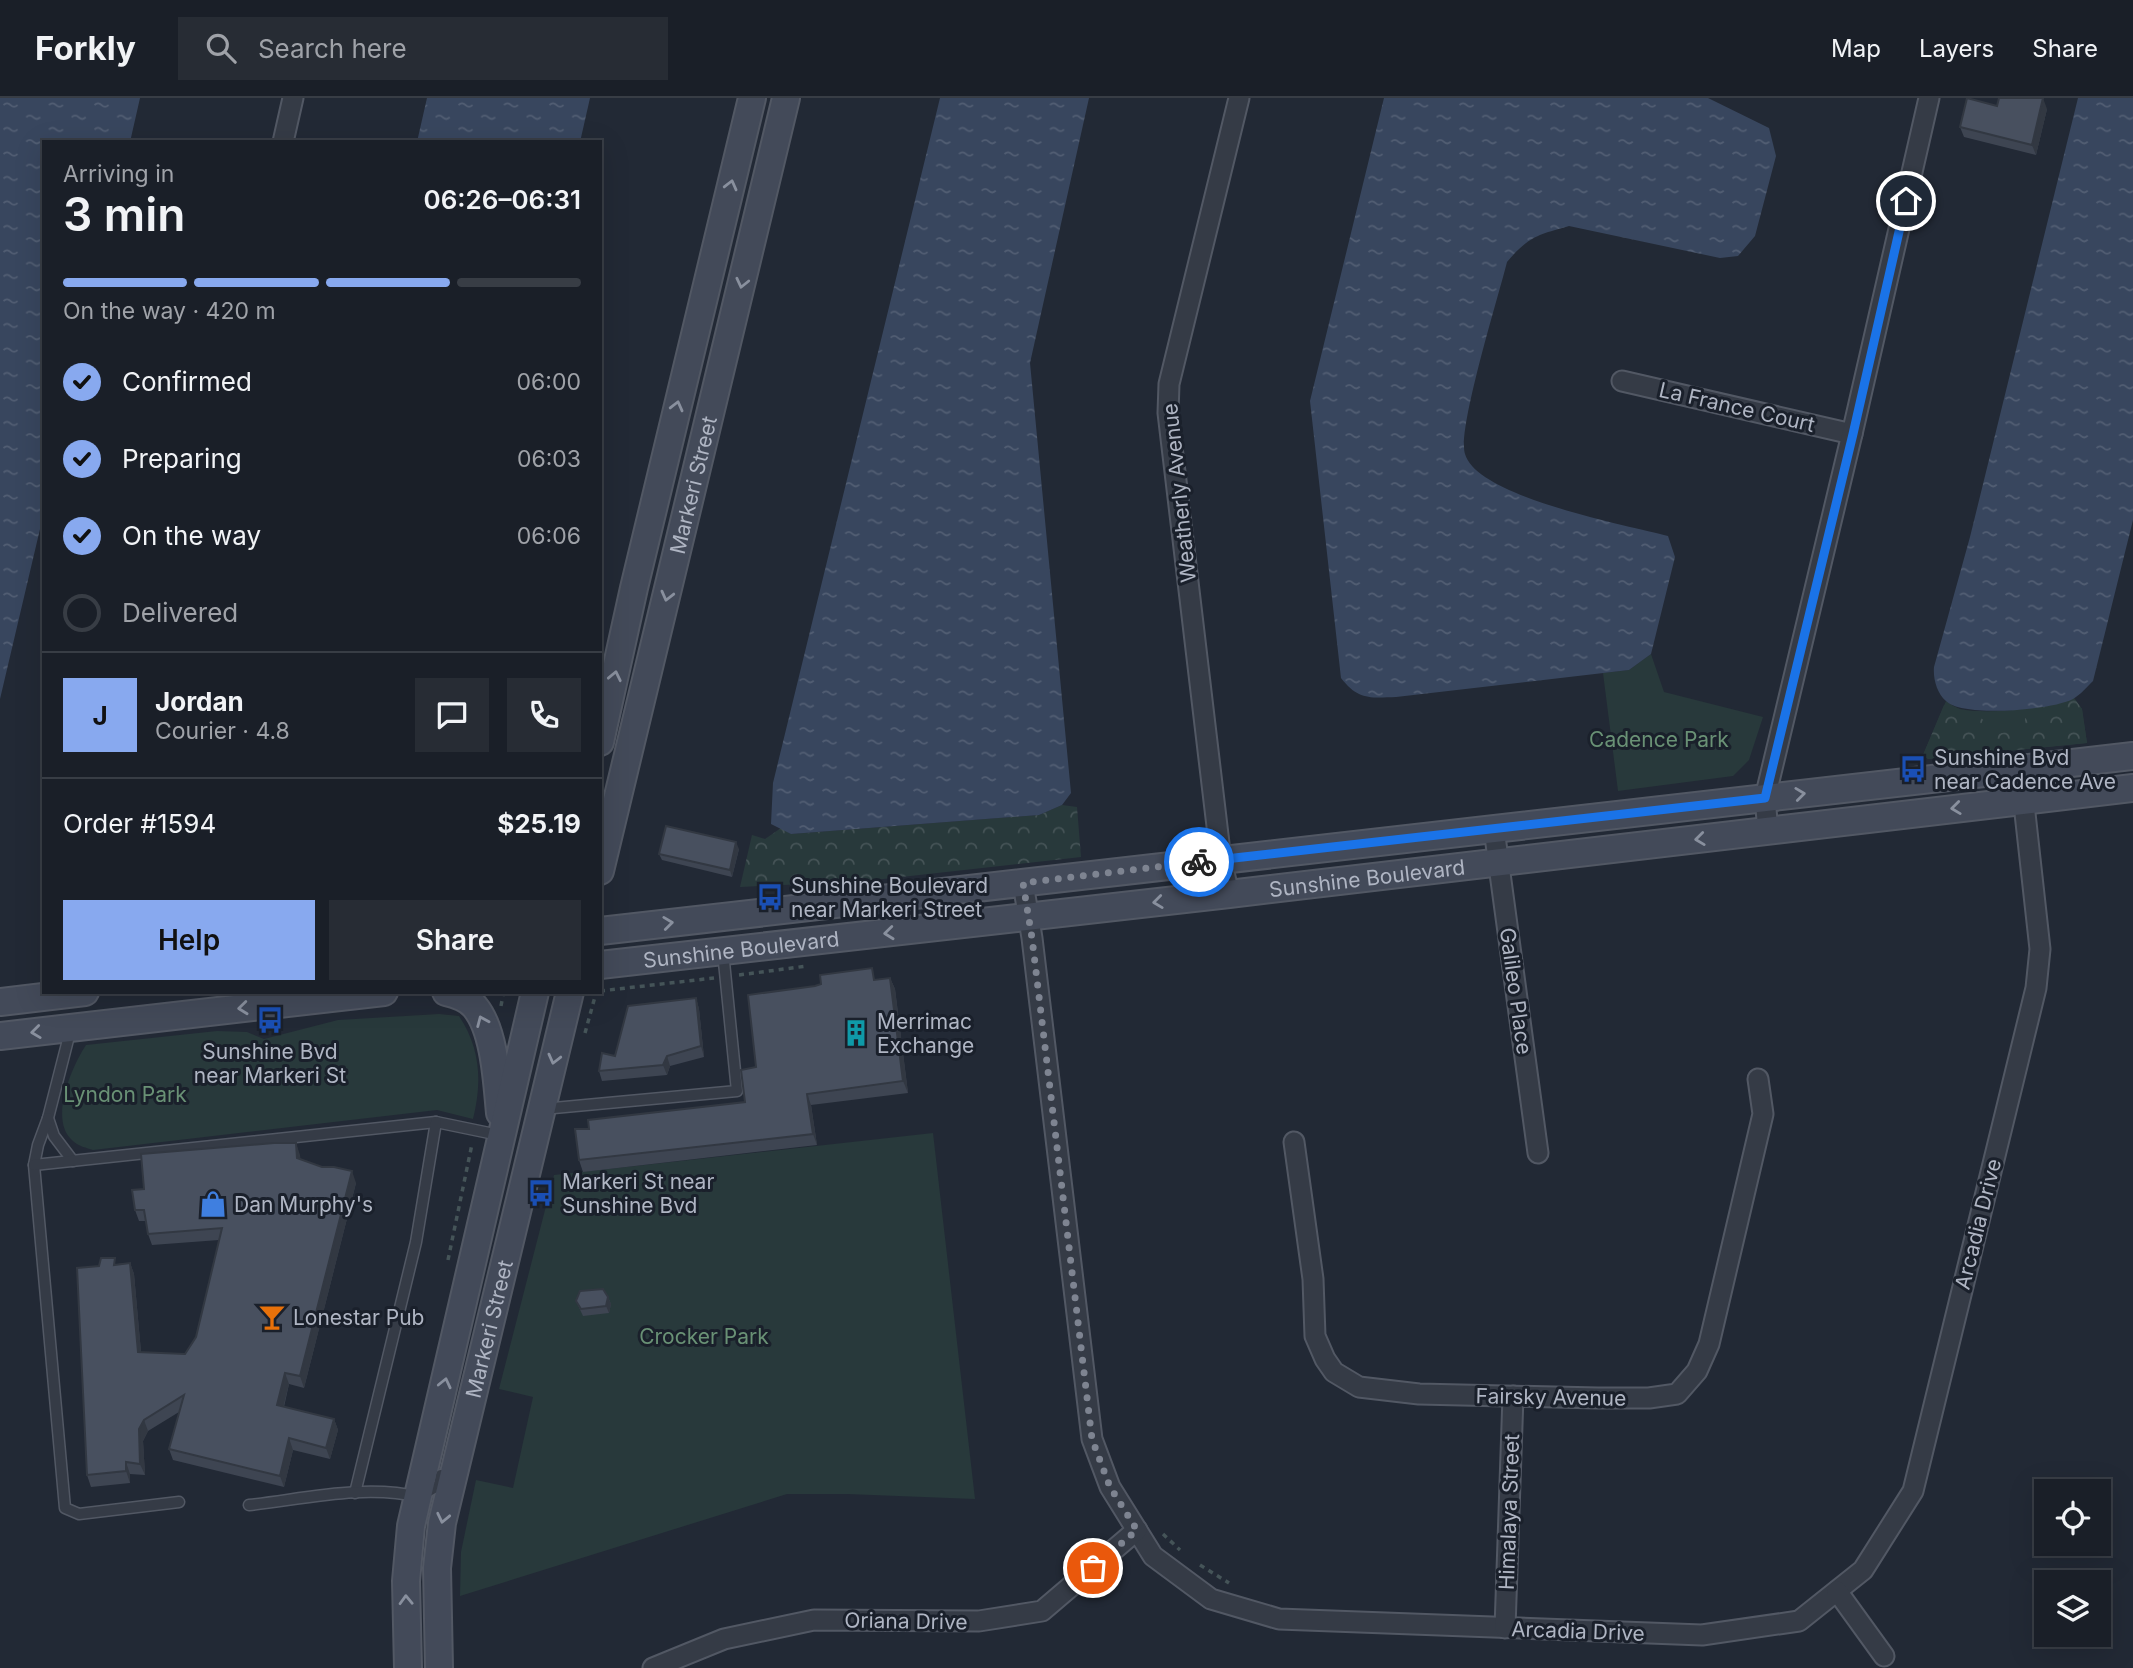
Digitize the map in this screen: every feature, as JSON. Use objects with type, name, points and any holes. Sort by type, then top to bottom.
[{"type":"main road","name":"Markeri Street","points":[[602,733],[634,588],[752,98]]},
{"type":"main road","name":"Markeri Street","points":[[602,863],[786,98]]},
{"type":"main road","points":[[667,451],[700,458]]},
{"type":"main road","name":"Sunshine Boulevard","points":[[602,931],[2133,755]]},
{"type":"main road","name":"Sunshine Boulevard","points":[[602,965],[2133,788]]},
{"type":"main road","points":[[0,1002],[66,994]]},
{"type":"main road","points":[[0,1036],[366,994]]},
{"type":"main road","points":[[454,994],[475,1006],[485,1026],[497,1079],[502,1136]]},
{"type":"main road","name":"Markeri Street","points":[[423,1665],[406,1581],[411,1526],[535,994]]},
{"type":"main road","name":"Markeri Street","points":[[423,1665],[442,1523],[570,994]]},
{"type":"street","points":[[283,140],[293,98]]},
{"type":"street","name":"Weatherly Avenue","points":[[1229,894],[1221,860],[1168,413],[1169,384],[1239,98]]},
{"type":"street","points":[[1768,831],[1765,798],[1853,434],[1929,98]]},
{"type":"street","name":"La France Court","points":[[1622,381],[1853,434]]},
{"type":"street","name":"Arcadia Drive","points":[[1023,883],[1030,917],[1092,1439],[1110,1487],[1153,1556],[1211,1599],[1279,1619],[1702,1635],[1799,1621],[1863,1570],[1913,1491],[2036,988],[2040,949],[2020,768]]},
{"type":"street","name":"Galileo Place","points":[[1494,829],[1538,1153]]},
{"type":"street","points":[[71,1027],[81,994]]},
{"type":"street","name":"Fairsky Avenue","points":[[1294,1142],[1313,1279],[1315,1336],[1334,1372],[1359,1387],[1419,1394],[1623,1398],[1668,1396],[1677,1394],[1697,1371],[1709,1343],[1763,1114],[1758,1079]]},
{"type":"street","name":"Himalaya Street","points":[[1505,1628],[1513,1396]]},
{"type":"street","name":"Oriana Drive","points":[[653,1668],[724,1639],[814,1620],[979,1621],[1042,1611],[1137,1530]]},
{"type":"street","points":[[1837,1591],[1884,1656]]},
{"type":"lane","points":[[542,1109],[737,1091],[723,951]]},
{"type":"lane","points":[[71,1027],[34,1165],[65,1508],[79,1514],[180,1502]]},
{"type":"lane","points":[[48,1118],[54,1136],[73,1161]]},
{"type":"lane","points":[[355,1493],[416,1242],[436,1122]]},
{"type":"lane","points":[[34,1165],[436,1122],[502,1136]]},
{"type":"lane","points":[[472,1349],[495,1305]]},
{"type":"lane","points":[[249,1505],[355,1493],[396,1492],[419,1497],[439,1485],[445,1460]]},
{"type":"path","points":[[501,1007],[503,995]]},
{"type":"path","points":[[1161,1531],[1181,1551]]},
{"type":"path","points":[[1198,1564],[1239,1587]]},
{"type":"green space","name":"Cadence Park","points":[[1651,654],[1664,692],[1763,717],[1749,760],[1733,776],[1618,791],[1603,673],[1629,670]]},
{"type":"green space","points":[[2074,698],[2082,709],[2087,743],[1928,759],[1923,755],[1946,701],[1960,709],[2002,711]]},
{"type":"green space","points":[[2074,698],[2082,709],[2087,743],[1928,759],[1923,755],[1944,705],[1979,716],[1998,734],[2025,727],[2025,713],[2029,710]]},
{"type":"green space","points":[[1062,805],[1077,807],[1081,857],[865,881],[740,887],[752,835],[765,839],[781,828],[791,834],[1039,815]]},
{"type":"green space","name":"Lyndon Park","points":[[439,1014],[459,1016],[472,1041],[478,1066],[478,1092],[473,1119],[437,1110],[93,1150],[75,1143],[66,1132],[62,1107],[65,1093],[86,1045],[217,1031],[247,1032],[264,1039],[338,1020]]},
{"type":"green space","name":"Crocker Park","points":[[933,1133],[975,1499],[787,1494],[460,1596],[461,1552],[476,1480],[513,1488],[533,1397],[499,1389],[554,1175]]},
{"type":"water","points":[[0,98],[140,98],[130,140],[42,140],[42,520],[0,699]]},
{"type":"water","points":[[427,98],[590,98],[580,140],[417,140]]},
{"type":"water","points":[[940,98],[1089,98],[1030,363],[1071,793],[1062,805],[1039,815],[791,834],[771,824],[773,783]]},
{"type":"water","points":[[1384,98],[1708,98],[1769,128],[1776,156],[1755,236],[1738,256],[1720,258],[1569,226],[1541,235],[1527,242],[1507,262],[1480,361],[1464,440],[1465,454],[1475,469],[1523,496],[1588,517],[1668,536],[1675,557],[1651,654],[1629,670],[1396,697],[1359,694],[1341,678],[1310,401]]},
{"type":"water","points":[[2078,98],[2133,98],[2133,520],[2093,681],[2076,697],[2062,703],[2028,709],[1970,709],[1955,706],[1943,698],[1936,686],[1934,667],[1970,537]]},
{"type":"building","points":[[1967,98],[1997,106],[1999,98],[2043,98],[2032,145],[1960,127]]},
{"type":"building","points":[[666,826],[736,842],[730,870],[659,854]]},
{"type":"building","points":[[872,968],[874,980],[890,978],[903,1081],[807,1094],[813,1134],[579,1160],[575,1129],[589,1129],[588,1120],[745,1102],[741,1070],[756,1067],[748,995],[815,986],[821,984],[820,975]]},
{"type":"building","points":[[696,998],[701,1046],[667,1056],[663,1065],[599,1071],[602,1053],[615,1056],[628,1006]]},
{"type":"building","points":[[296,1143],[297,1158],[322,1167],[352,1171],[300,1376],[285,1373],[277,1405],[334,1419],[326,1448],[289,1438],[280,1476],[169,1449],[184,1395],[144,1420],[139,1429],[140,1464],[126,1462],[126,1471],[87,1475],[77,1268],[99,1266],[101,1258],[115,1258],[114,1265],[130,1263],[138,1352],[185,1354],[196,1337],[222,1228],[148,1234],[144,1210],[135,1210],[132,1190],[144,1189],[141,1154]]},
{"type":"building","points":[[603,1289],[608,1297],[606,1306],[581,1309],[576,1301],[580,1291]]},
{"type":"way so far","points":[[1093,1568],[1137,1530],[1110,1487],[1092,1439],[1030,917],[1023,883],[1199,862]]},
{"type":"place","name":"Sunshine Bvd near Cadence Ave","points":[[1913,769]]},
{"type":"place","name":"Sunshine Boulevard near Markeri Street","points":[[770,897]]},
{"type":"place","name":"Sunshine Bvd near Markeri St","points":[[270,1020]]},
{"type":"place","name":"Merrimac Exchange","points":[[856,1033]]},
{"type":"place","name":"Markeri St near Sunshine Bvd","points":[[541,1193]]},
{"type":"place","name":"Dan Murphy's","points":[[213,1204]]},
{"type":"place","name":"Lonestar Pub","points":[[272,1317]]},
{"type":"route","points":[[1199,862],[1765,798],[1906,201]]}]
